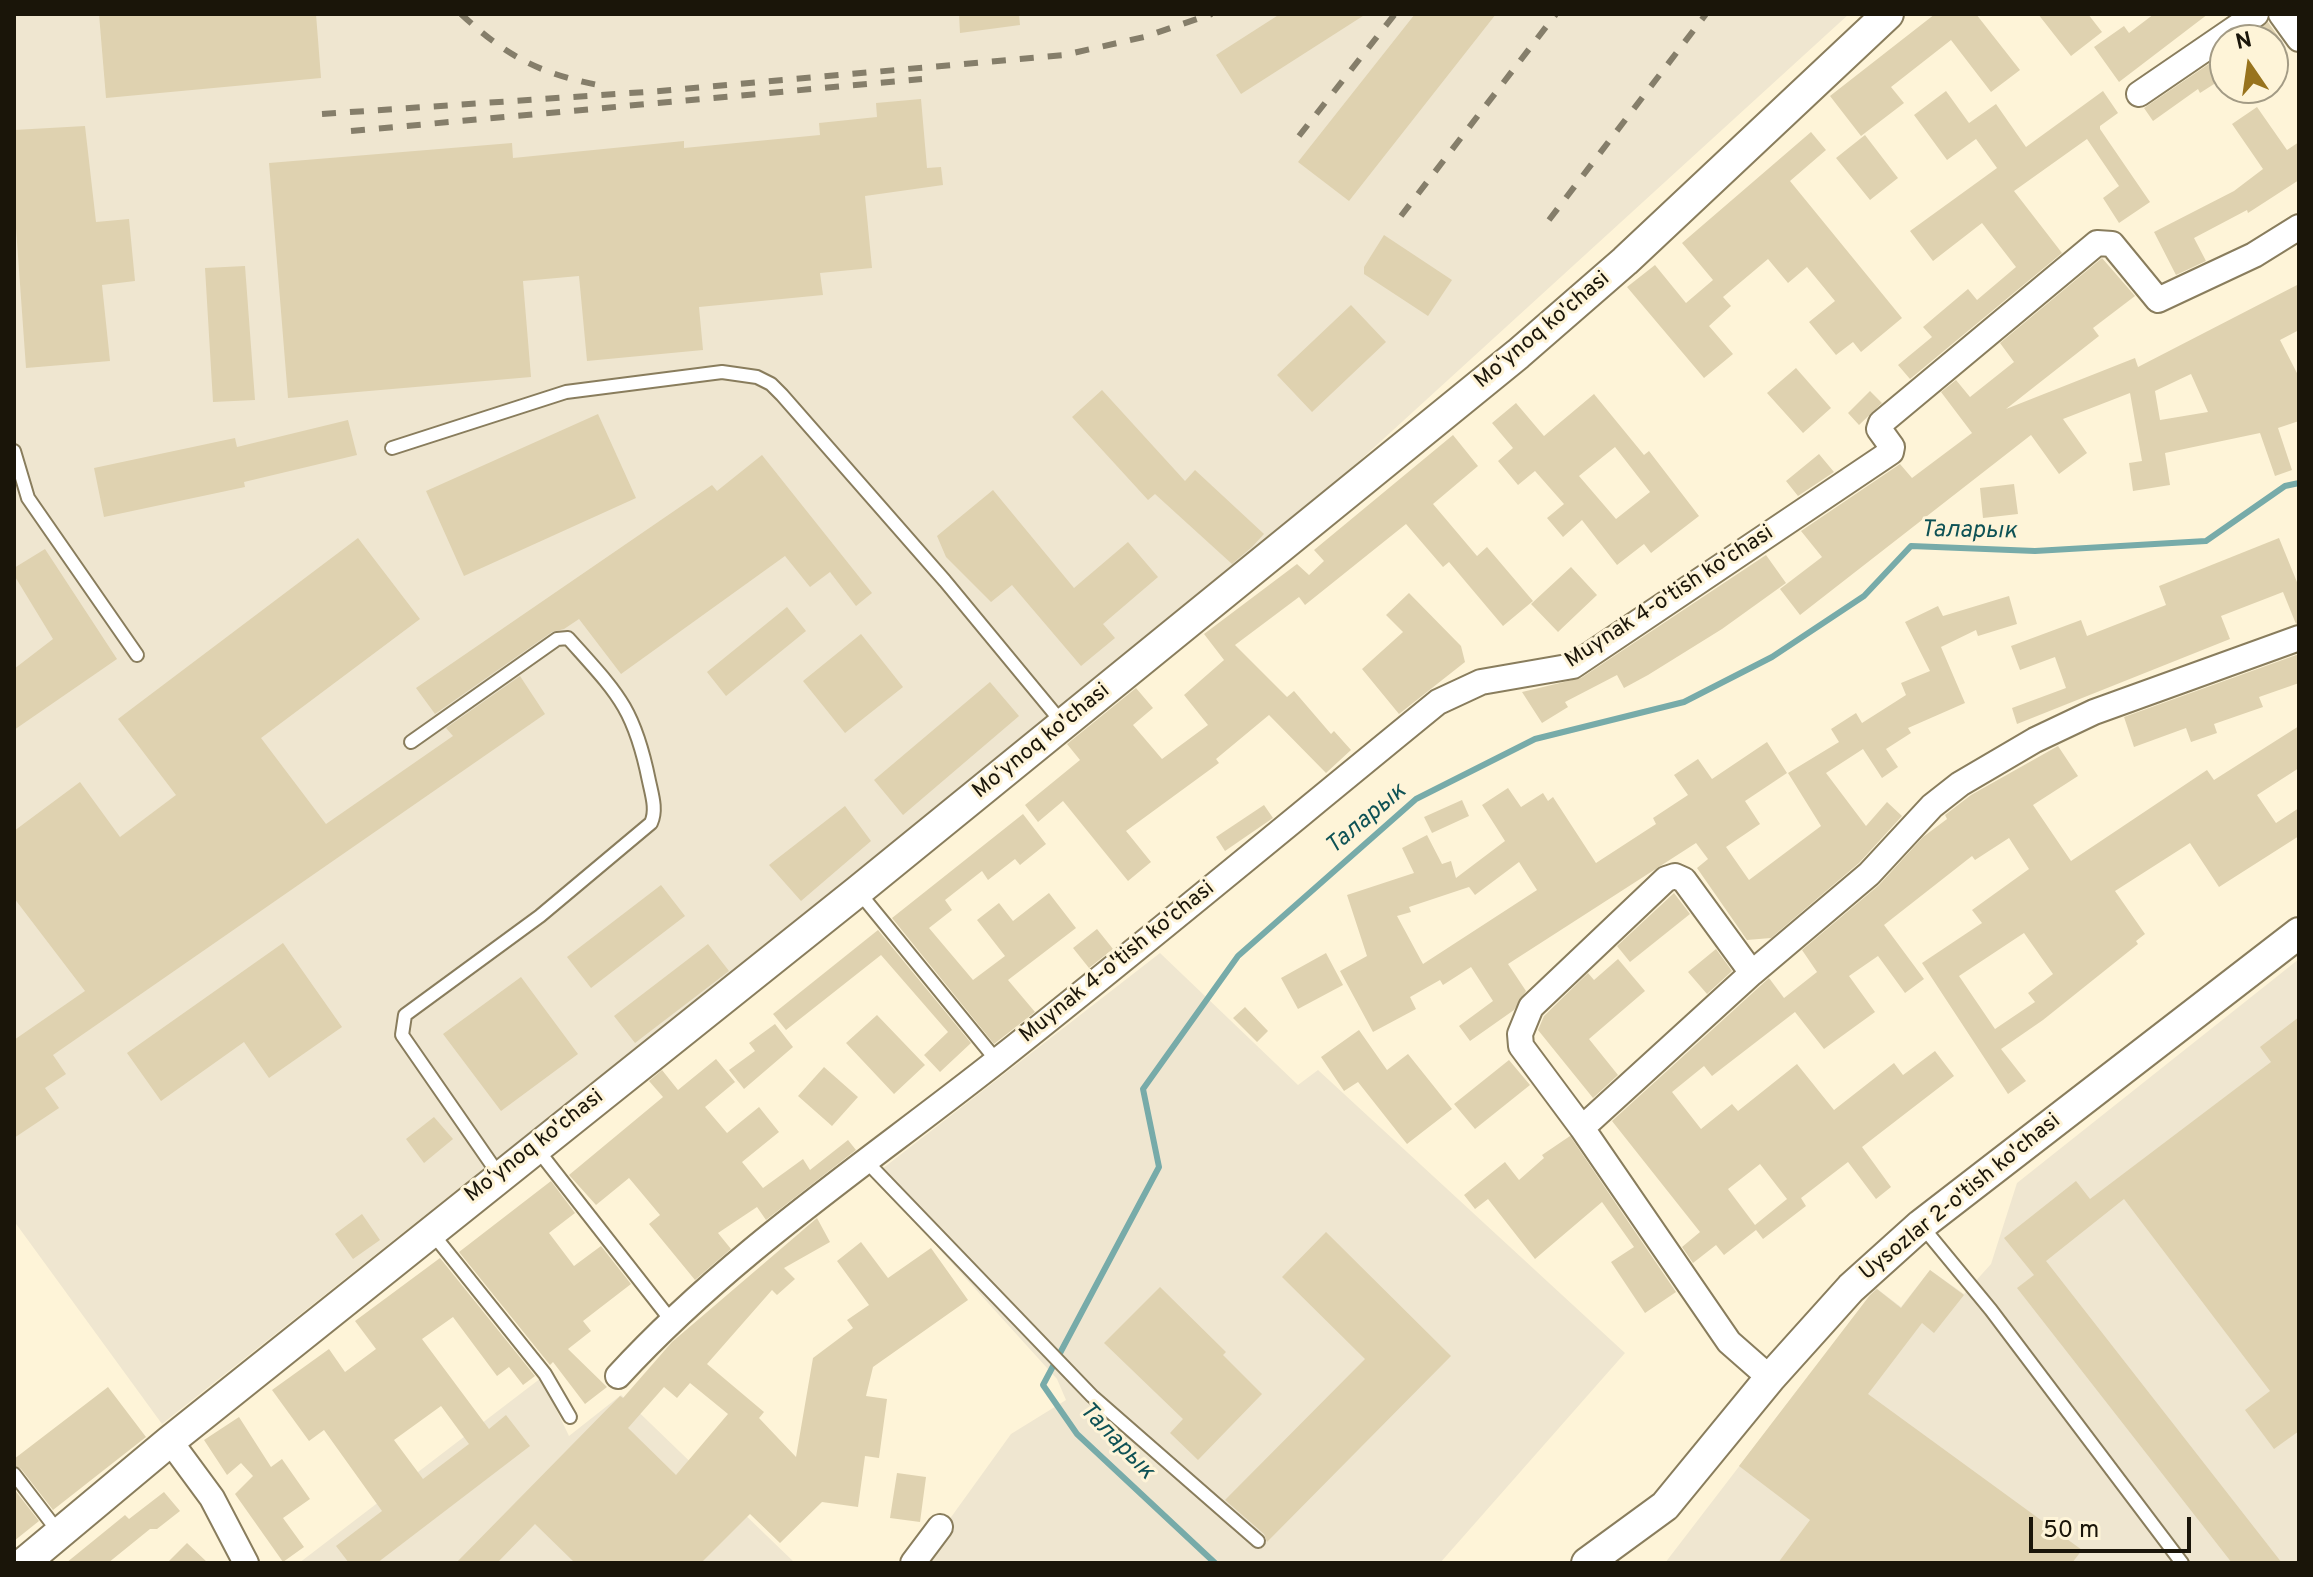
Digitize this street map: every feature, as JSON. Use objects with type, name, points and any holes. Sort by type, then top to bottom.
[{"type":"street","name":"Moʻynoq ko'chasi","points":[[24,1563],[499,1175],[1064,725],[1561,317],[1888,14]]},
{"type":"street","points":[[2139,94],[2256,14]]},
{"type":"street","points":[[2281,14],[2299,39]]},
{"type":"street","name":"Muynak 4-o'tish ko'chasi","points":[[618,1376],[670,1319],[865,1160],[997,1061],[1438,702],[1481,682],[1573,666],[1891,452],[1892,447],[1879,429],[1881,423],[2097,243],[2112,244],[2158,300],[2254,255],[2299,227]]},
{"type":"street","points":[[1582,1128],[1752,973],[1869,874],[1932,806],[1994,762],[2094,712],[2299,638]]},
{"type":"street","points":[[1752,973],[1684,880],[1675,876],[1666,879],[1531,1007],[1520,1034],[1521,1046],[1582,1128],[1729,1342],[1770,1378]]},
{"type":"street","name":"Uysozlar 2-o'tish ko'chasi","points":[[1587,1563],[1665,1506],[1770,1378],[1851,1288],[1921,1225],[2299,933]]},
{"type":"street","points":[[170,1441],[212,1498],[246,1563]]},
{"type":"street","points":[[913,1563],[940,1527]]},
{"type":"lane","points":[[392,448],[566,392],[722,372],[757,377],[771,384],[782,395],[945,581],[1064,725]]},
{"type":"lane","points":[[14,451],[28,498],[137,655]]},
{"type":"lane","points":[[411,742],[557,639],[568,638],[623,700],[640,737],[649,779],[654,807],[651,823],[540,916],[405,1015],[402,1035],[499,1175]]},
{"type":"lane","points":[[858,891],[997,1061]]},
{"type":"lane","points":[[535,1147],[670,1319]]},
{"type":"lane","points":[[865,1160],[1092,1396],[1258,1541]]},
{"type":"lane","points":[[1921,1225],[1991,1310],[2182,1563]]},
{"type":"lane","points":[[430,1231],[545,1374],[570,1417]]},
{"type":"lane","points":[[14,1474],[60,1534]]},
{"type":"shaded area","points":[[14,14],[1849,14],[1254,557],[162,1424],[14,1221]]},
{"type":"shaded area","points":[[1160,953],[1298,1085],[1318,1070],[1625,1353],[1440,1563],[918,1563],[1011,1434],[1066,1400],[1057,1379],[873,1176]]},
{"type":"shaded area","points":[[2299,959],[2299,1563],[1665,1563],[1876,1288],[1901,1307],[1930,1270],[1964,1294],[1991,1264],[2017,1183]]},
{"type":"shaded area","points":[[541,1378],[569,1436],[621,1395],[795,1563],[299,1563]]},
{"type":"building","points":[[99,14],[316,14],[321,78],[106,98]]},
{"type":"building","points":[[959,14],[1019,14],[1020,25],[960,33]]},
{"type":"building","points":[[1280,14],[1366,14],[1241,94],[1216,55]]},
{"type":"building","points":[[1415,14],[1496,14],[1349,201],[1298,162]]},
{"type":"building","points":[[1935,14],[1976,14],[2020,70],[1991,92],[1951,40],[1891,87],[1904,103],[1861,136],[1830,96]]},
{"type":"building","points":[[2038,14],[2088,14],[2102,32],[2071,56]]},
{"type":"building","points":[[2154,14],[2208,14],[2119,82],[2094,47],[2124,26],[2129,33]]},
{"type":"building","points":[[2209,64],[2209,87],[2200,93],[2198,89],[2153,121],[2144,108]]},
{"type":"building","points":[[1946,91],[1969,123],[1996,104],[2026,147],[2103,91],[2118,113],[2100,129],[2150,202],[2119,223],[2103,198],[2119,186],[2087,139],[2014,191],[2062,253],[1910,379],[1898,365],[1932,337],[1923,327],[1968,289],[1977,300],[2016,267],[1982,223],[1933,261],[1910,231],[1997,168],[1976,139],[1947,160],[1914,115]]},
{"type":"building","points":[[921,99],[927,168],[941,167],[943,185],[865,196],[872,268],[820,273],[823,295],[699,307],[703,350],[587,361],[579,276],[523,281],[531,377],[288,398],[269,163],[512,143],[513,158],[684,141],[684,148],[820,135],[819,123],[877,117],[876,103]]},
{"type":"building","points":[[2257,107],[2287,150],[2299,142],[2299,180],[2248,213],[2247,210],[2194,238],[2206,261],[2176,275],[2154,232],[2234,191],[2263,169],[2232,124]]},
{"type":"building","points":[[85,126],[96,222],[129,219],[135,281],[102,285],[110,361],[26,368],[14,200],[14,130]]},
{"type":"building","points":[[1811,132],[1826,150],[1790,181],[1902,318],[1861,352],[1853,342],[1836,355],[1809,322],[1835,301],[1807,267],[1788,283],[1768,259],[1723,297],[1731,306],[1709,326],[1733,354],[1704,378],[1627,287],[1655,265],[1686,303],[1713,280],[1682,243]]},
{"type":"building","points":[[1865,135],[1898,178],[1870,200],[1836,158]]},
{"type":"building","points":[[1384,235],[1452,280],[1428,316],[1364,274],[1364,267]]},
{"type":"building","points":[[2102,258],[2135,296],[2093,328],[2099,336],[2006,409],[2135,358],[2138,367],[2299,284],[2299,330],[2280,340],[2299,377],[2299,421],[2278,428],[2292,470],[2275,476],[2260,433],[2165,453],[2170,485],[2133,491],[2129,463],[2142,461],[2130,393],[2063,419],[2087,453],[2059,474],[2031,435],[1800,615],[1780,589],[1822,557],[1801,531],[1900,464],[1912,478],[1972,433],[1941,392],[1956,380],[1970,397],[2014,362],[2000,343]],"holes":[[[2191,374],[2208,412],[2160,420],[2155,391]]]},
{"type":"building","points":[[245,266],[255,400],[213,402],[205,268]]},
{"type":"building","points":[[1351,305],[1386,342],[1312,412],[1277,375]]},
{"type":"building","points":[[1796,368],[1831,408],[1803,433],[1767,393]]},
{"type":"building","points":[[1102,390],[1185,481],[1195,470],[1264,534],[1232,564],[1155,494],[1148,500],[1072,417]]},
{"type":"building","points":[[1870,391],[1882,403],[1859,425],[1848,413]]},
{"type":"building","points":[[1594,394],[1644,455],[1649,451],[1699,516],[1651,553],[1644,544],[1617,565],[1582,520],[1563,537],[1547,518],[1564,504],[1535,471],[1518,485],[1498,461],[1513,448],[1492,423],[1516,403],[1544,436]],"holes":[[[1615,447],[1650,492],[1616,519],[1579,476]]]},
{"type":"building","points":[[598,414],[636,498],[464,576],[426,491]]},
{"type":"building","points":[[348,420],[357,455],[244,482],[245,487],[104,517],[94,468],[235,438],[237,447]]},
{"type":"building","points":[[1453,435],[1478,466],[1433,504],[1477,556],[1487,547],[1533,601],[1503,626],[1449,562],[1443,567],[1406,524],[1305,605],[1299,597],[1235,645],[1287,697],[1294,691],[1331,734],[1334,731],[1351,750],[1326,773],[1269,715],[1216,759],[1219,763],[1126,831],[1151,862],[1128,881],[1063,801],[1038,822],[1025,805],[1080,760],[1067,744],[1136,688],[1153,708],[1133,725],[1162,759],[1208,725],[1184,695],[1224,660],[1204,634],[1297,564],[1309,575],[1324,561],[1314,550]]},
{"type":"building","points":[[1819,454],[1834,472],[1798,496],[1786,481]]},
{"type":"building","points":[[762,455],[872,593],[856,606],[830,572],[810,587],[785,556],[621,674],[579,619],[564,629],[552,632],[435,714],[416,688],[712,485],[717,491]]},
{"type":"building","points":[[2014,484],[2018,514],[1983,518],[1980,488]]},
{"type":"building","points":[[993,490],[1074,588],[1128,542],[1158,577],[1103,624],[1115,638],[1081,666],[1012,585],[991,602],[946,557],[937,536]]},
{"type":"building","points":[[358,538],[420,619],[261,738],[326,824],[453,736],[446,728],[520,676],[545,714],[53,1055],[66,1074],[45,1088],[59,1108],[14,1138],[14,1040],[85,991],[14,898],[14,831],[80,782],[120,837],[176,795],[118,719]]},
{"type":"building","points":[[2279,538],[2299,587],[2299,623],[2296,624],[2283,592],[2221,616],[2230,639],[2017,724],[2012,708],[2066,688],[2055,657],[2020,670],[2011,646],[2081,620],[2087,636],[2166,605],[2159,586]]},
{"type":"building","points":[[45,549],[117,659],[14,730],[14,669],[53,639],[14,575],[14,568]]},
{"type":"building","points":[[1766,555],[1786,583],[1722,629],[1648,675],[1624,688],[1617,675],[1565,702],[1568,707],[1542,723],[1522,692],[1581,678]]},
{"type":"building","points":[[1571,567],[1597,595],[1558,632],[1531,604]]},
{"type":"building","points":[[1409,593],[1461,646],[1465,662],[1399,714],[1362,669],[1403,632],[1386,615]]},
{"type":"building","points":[[2009,596],[2017,624],[1978,636],[1976,630],[1941,647],[1965,703],[1908,728],[1911,733],[1886,749],[1898,767],[1882,778],[1863,749],[1826,773],[1866,826],[1887,802],[1902,816],[1859,863],[1771,938],[1747,940],[1697,868],[1708,859],[1696,843],[1508,964],[1526,991],[1514,1010],[1470,1041],[1459,1026],[1493,1001],[1471,967],[1443,985],[1440,980],[1410,997],[1416,1009],[1373,1032],[1340,971],[1367,956],[1347,895],[1414,873],[1402,848],[1427,835],[1442,864],[1451,861],[1456,878],[1505,841],[1482,805],[1508,788],[1521,807],[1543,793],[1548,801],[1553,797],[1596,863],[1656,824],[1653,818],[1688,795],[1674,775],[1698,759],[1712,779],[1767,742],[1787,773],[1745,801],[1760,824],[1726,847],[1749,880],[1821,826],[1788,773],[1839,742],[1831,729],[1856,713],[1862,723],[1906,695],[1901,683],[1930,671],[1905,622],[1938,606],[1943,616]],"holes":[[[1519,862],[1537,890],[1423,964],[1397,916],[1411,912],[1409,907],[1469,887],[1475,895]]]},
{"type":"building","points":[[787,607],[806,631],[726,696],[707,672]]},
{"type":"building","points":[[861,634],[903,687],[845,733],[803,681]]},
{"type":"building","points":[[2299,654],[2299,683],[2259,697],[2263,707],[2214,724],[2217,733],[2191,742],[2186,728],[2134,747],[2124,717]]},
{"type":"building","points":[[990,682],[1019,716],[903,815],[874,780]]},
{"type":"building","points":[[2299,726],[2299,768],[2257,795],[2276,823],[2299,808],[2299,836],[2219,887],[2190,843],[2115,891],[2145,934],[2136,941],[2138,944],[2043,1020],[2001,1049],[2026,1081],[2008,1094],[1922,963],[1982,923],[1972,910],[2029,869],[2009,838],[1975,860],[1972,856],[1884,925],[1924,979],[1905,993],[1878,956],[1849,976],[1875,1012],[1824,1049],[1795,1012],[1712,1076],[1704,1066],[1672,1092],[1701,1129],[1732,1104],[1738,1111],[1797,1064],[1834,1110],[1894,1063],[1903,1075],[1935,1051],[1954,1076],[1862,1147],[1891,1187],[1876,1199],[1848,1162],[1801,1198],[1806,1206],[1763,1239],[1756,1230],[1724,1255],[1716,1245],[1693,1263],[1682,1247],[1700,1232],[1612,1121],[1769,978],[1784,998],[1817,972],[1802,950],[1879,885],[1923,837],[1947,819],[1945,815],[1971,795],[2058,746],[2078,776],[2033,805],[2071,861],[2207,770],[2214,780]],"holes":[[[2024,933],[2053,974],[2028,993],[2035,1002],[1995,1029],[1959,976]],[[1760,1164],[1787,1199],[1755,1225],[1728,1189]]]},
{"type":"building","points":[[1462,800],[1469,816],[1432,833],[1424,817]]},
{"type":"building","points":[[1264,805],[1273,818],[1225,851],[1216,837]]},
{"type":"building","points":[[845,806],[871,841],[801,901],[769,865]]},
{"type":"building","points":[[1023,814],[1046,844],[1020,865],[1015,859],[988,880],[982,871],[945,900],[952,910],[929,928],[973,980],[1005,956],[977,920],[999,903],[1013,921],[1049,893],[1076,928],[1008,980],[1035,1012],[994,1044],[892,918]]},
{"type":"building","points":[[661,885],[685,916],[591,988],[567,957]]},
{"type":"building","points":[[1674,893],[1690,914],[1630,962],[1617,946]]},
{"type":"building","points":[[1097,929],[1113,949],[1089,968],[1073,948]]},
{"type":"building","points":[[878,930],[971,1043],[940,1072],[924,1055],[948,1032],[881,955],[786,1030],[773,1014]]},
{"type":"building","points":[[283,943],[342,1027],[269,1078],[244,1042],[161,1101],[127,1053]]},
{"type":"building","points":[[708,944],[729,971],[635,1043],[614,1016]]},
{"type":"building","points":[[1716,949],[1732,971],[1707,994],[1688,972]]},
{"type":"building","points":[[1326,953],[1343,985],[1298,1009],[1281,978]]},
{"type":"building","points":[[1618,959],[1645,991],[1589,1039],[1618,1075],[1593,1098],[1538,1030],[1544,1016],[1588,973],[1594,980]]},
{"type":"building","points":[[521,977],[578,1054],[501,1111],[443,1034]]},
{"type":"building","points":[[1245,1007],[1268,1031],[1257,1042],[1233,1018]]},
{"type":"building","points":[[877,1015],[925,1065],[894,1094],[846,1043]]},
{"type":"building","points":[[2299,1017],[2299,1431],[2274,1449],[2245,1410],[2270,1391],[2124,1199],[2046,1261],[2282,1563],[2232,1563],[2017,1288],[2034,1275],[2004,1238],[2076,1181],[2090,1199],[2271,1062],[2260,1047]]},
{"type":"building","points":[[775,1024],[793,1047],[744,1089],[729,1070],[755,1051],[749,1043]]},
{"type":"building","points":[[1359,1030],[1387,1070],[1408,1054],[1452,1109],[1407,1144],[1358,1082],[1344,1091],[1321,1057]]},
{"type":"building","points":[[716,1059],[735,1082],[705,1107],[727,1133],[759,1107],[779,1132],[742,1162],[763,1188],[803,1159],[810,1170],[848,1140],[856,1150],[766,1220],[757,1207],[718,1233],[731,1249],[695,1280],[649,1224],[660,1215],[629,1178],[596,1205],[569,1175],[663,1097],[649,1081],[662,1070],[678,1090]]},
{"type":"building","points":[[1509,1060],[1530,1085],[1475,1129],[1454,1104]]},
{"type":"building","points":[[824,1067],[858,1097],[832,1126],[798,1096]]},
{"type":"building","points":[[434,1117],[453,1139],[424,1163],[406,1139]]},
{"type":"building","points":[[1570,1136],[1676,1292],[1645,1313],[1611,1262],[1634,1247],[1602,1202],[1535,1259],[1488,1199],[1475,1209],[1464,1195],[1505,1162],[1519,1180],[1544,1158],[1542,1155]]},
{"type":"building","points":[[551,1181],[575,1213],[549,1233],[574,1266],[601,1246],[631,1284],[583,1321],[591,1331],[568,1349],[607,1387],[585,1404],[459,1252]]},
{"type":"building","points":[[362,1214],[380,1240],[353,1259],[335,1234]]},
{"type":"building","points":[[817,1218],[830,1242],[784,1268],[795,1279],[777,1295],[772,1290],[707,1364],[764,1412],[759,1418],[796,1457],[813,1358],[853,1328],[847,1320],[869,1305],[837,1261],[861,1242],[888,1278],[931,1248],[968,1300],[873,1367],[866,1396],[887,1399],[879,1458],[865,1456],[858,1507],[822,1502],[780,1543],[750,1514],[701,1563],[575,1563],[535,1524],[497,1563],[456,1563],[620,1396],[623,1398],[672,1342]],"holes":[[[690,1383],[728,1414],[676,1475],[628,1428],[664,1387],[677,1398]]]},
{"type":"building","points":[[1326,1232],[1451,1356],[1267,1542],[1264,1534],[1225,1500],[1365,1359],[1282,1277]]},
{"type":"building","points":[[440,1258],[535,1376],[523,1385],[509,1367],[497,1376],[453,1317],[422,1339],[489,1429],[506,1415],[530,1446],[377,1563],[349,1563],[336,1546],[382,1511],[324,1430],[309,1441],[272,1390],[329,1349],[345,1372],[376,1349],[355,1321]],"holes":[[[441,1406],[469,1444],[423,1479],[394,1440]]]},
{"type":"building","points":[[1930,1270],[1964,1295],[1934,1333],[1922,1323],[1868,1394],[2082,1550],[2072,1563],[1778,1563],[1810,1520],[1739,1466],[1870,1295],[1877,1289],[1901,1308]]},
{"type":"building","points":[[1160,1287],[1226,1352],[1223,1355],[1262,1394],[1198,1460],[1170,1433],[1183,1419],[1104,1343]]},
{"type":"building","points":[[108,1387],[146,1437],[53,1510],[21,1469],[14,1465],[14,1459]]},
{"type":"building","points":[[239,1417],[271,1467],[282,1459],[310,1499],[283,1518],[304,1547],[283,1562],[235,1494],[253,1476],[241,1463],[227,1475],[204,1440]]},
{"type":"building","points":[[897,1473],[926,1477],[920,1522],[890,1518]]},
{"type":"building","points":[[14,1489],[39,1521],[14,1541]]},
{"type":"building","points":[[164,1492],[180,1511],[157,1529],[150,1529],[108,1563],[66,1563],[125,1515],[129,1519]]},
{"type":"building","points":[[187,1543],[208,1563],[167,1563]]},
{"type":"waterway","name":"Таларык","points":[[1215,1563],[1077,1434],[1043,1385],[1159,1167],[1143,1089],[1238,956],[1416,799],[1535,739],[1684,702],[1772,657],[1864,596],[1911,546],[2035,551],[2206,541],[2285,486],[2299,483]]},
{"type":"railway","points":[[461,14],[495,43],[529,63],[566,77],[609,87]]},
{"type":"railway","points":[[322,114],[660,91],[1064,55],[1144,37],[1212,14]]},
{"type":"railway","points":[[1299,136],[1395,14]]},
{"type":"railway","points":[[1401,216],[1556,14]]},
{"type":"railway","points":[[1549,220],[1706,14]]},
{"type":"railway","points":[[351,131],[922,79]]}]
